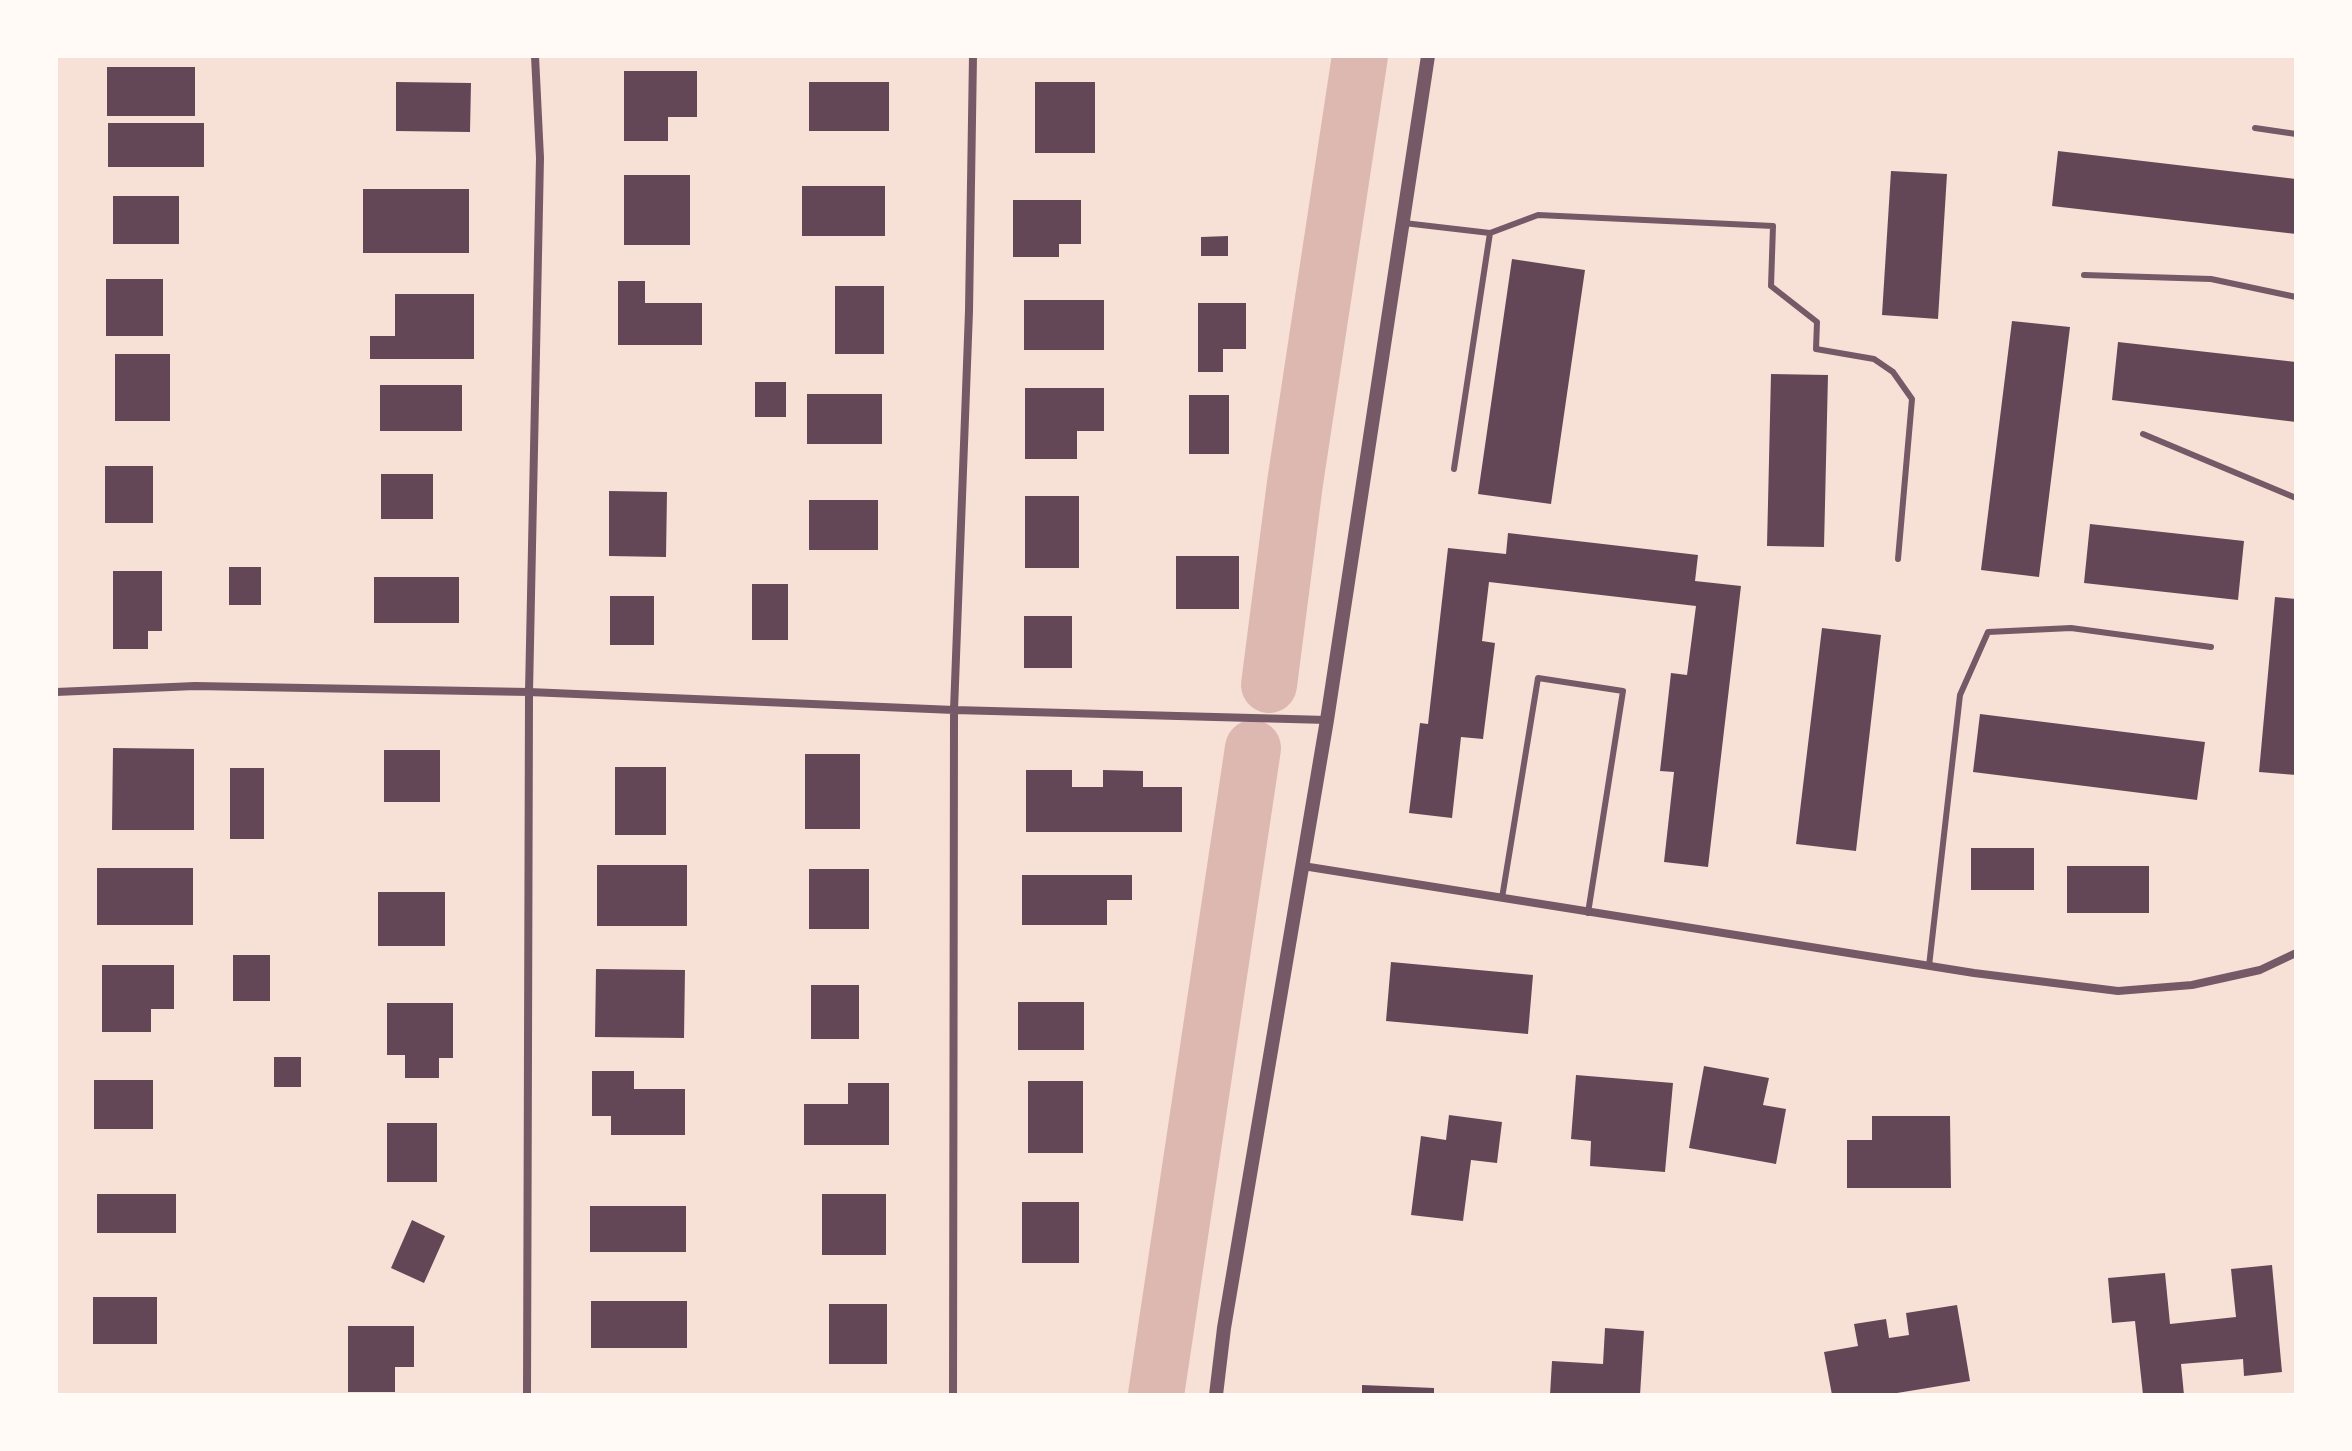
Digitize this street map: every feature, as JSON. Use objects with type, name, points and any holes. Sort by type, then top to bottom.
[{"type":"street","points":[[527,1395],[529,692],[540,158],[535,56]]},
{"type":"street","points":[[953,1395],[954,710],[969,311],[973,56]]},
{"type":"street","points":[[1216,1395],[1224,1328],[1327,720],[1428,56]]},
{"type":"street","points":[[56,692],[195,686],[529,692],[954,710],[1327,720]]},
{"type":"street","points":[[1303,866],[1929,966],[2118,991],[2192,985],[2260,970],[2296,953]]},
{"type":"lane","points":[[2255,128],[2296,134]]},
{"type":"lane","points":[[1404,223],[1490,233],[1538,215],[1773,226],[1771,286],[1817,322],[1816,349],[1874,359],[1893,372],[1912,399],[1898,559]]},
{"type":"lane","points":[[1454,469],[1490,233]]},
{"type":"lane","points":[[2084,275],[2211,279],[2296,297]]},
{"type":"lane","points":[[2143,434],[2296,498]]},
{"type":"lane","points":[[1929,966],[1960,695],[1988,632],[2071,628],[2211,647]]},
{"type":"lane","points":[[1502,898],[1538,678],[1623,691],[1588,913]]},
{"type":"building","points":[[107,67],[195,67],[195,116],[107,116]]},
{"type":"building","points":[[624,71],[697,71],[697,117],[668,117],[668,141],[624,141]]},
{"type":"building","points":[[396,82],[471,83],[470,132],[396,131]]},
{"type":"building","points":[[809,82],[889,82],[889,131],[809,131]]},
{"type":"building","points":[[1035,82],[1095,82],[1095,153],[1035,153]]},
{"type":"building","points":[[108,123],[204,123],[204,167],[108,167]]},
{"type":"building","points":[[2058,151],[2296,179],[2296,234],[2052,206]]},
{"type":"building","points":[[1891,171],[1947,174],[1938,319],[1882,315]]},
{"type":"building","points":[[624,175],[690,175],[690,245],[624,245]]},
{"type":"building","points":[[802,186],[885,186],[885,236],[802,236]]},
{"type":"building","points":[[363,189],[469,189],[469,253],[363,253]]},
{"type":"building","points":[[113,196],[179,196],[179,244],[113,244]]},
{"type":"building","points":[[1013,200],[1081,200],[1081,244],[1059,244],[1059,257],[1013,257]]},
{"type":"building","points":[[1228,236],[1228,256],[1201,256],[1201,237]]},
{"type":"building","points":[[1512,259],[1585,270],[1551,504],[1478,494]]},
{"type":"building","points":[[106,279],[163,279],[163,336],[106,336]]},
{"type":"building","points":[[618,281],[645,281],[645,303],[702,303],[702,345],[618,345]]},
{"type":"building","points":[[835,286],[884,286],[884,354],[835,354]]},
{"type":"building","points":[[395,294],[474,294],[474,359],[370,359],[370,336],[395,336]]},
{"type":"building","points":[[1024,300],[1104,300],[1104,350],[1024,350]]},
{"type":"building","points":[[1198,303],[1246,303],[1246,349],[1223,349],[1223,372],[1198,372]]},
{"type":"building","points":[[2012,321],[2070,327],[2039,577],[1981,570]]},
{"type":"building","points":[[2118,342],[2296,362],[2296,422],[2112,400]]},
{"type":"building","points":[[115,354],[170,354],[170,421],[115,421]]},
{"type":"building","points":[[1771,374],[1828,375],[1824,547],[1767,546]]},
{"type":"building","points":[[755,382],[786,382],[786,417],[755,417]]},
{"type":"building","points":[[380,385],[462,385],[462,431],[380,431]]},
{"type":"building","points":[[1025,388],[1104,388],[1104,431],[1077,431],[1077,459],[1025,459]]},
{"type":"building","points":[[807,394],[882,394],[882,444],[807,444]]},
{"type":"building","points":[[1189,395],[1229,395],[1229,454],[1189,454]]},
{"type":"building","points":[[105,466],[153,466],[153,523],[105,523]]},
{"type":"building","points":[[381,474],[433,474],[433,519],[381,519]]},
{"type":"building","points":[[609,491],[667,492],[666,557],[609,556]]},
{"type":"building","points":[[1025,496],[1079,496],[1079,568],[1025,568]]},
{"type":"building","points":[[809,500],[878,500],[878,550],[809,550]]},
{"type":"building","points":[[2090,524],[2244,541],[2238,600],[2084,583]]},
{"type":"building","points":[[1508,533],[1698,555],[1695,581],[1741,586],[1708,867],[1664,862],[1674,772],[1660,771],[1671,673],[1687,675],[1696,606],[1489,582],[1482,641],[1495,643],[1483,739],[1461,737],[1452,818],[1409,813],[1420,723],[1428,724],[1448,548],[1506,554]]},
{"type":"building","points":[[1176,556],[1239,556],[1239,609],[1176,609]]},
{"type":"building","points":[[229,567],[261,567],[261,605],[229,605]]},
{"type":"building","points":[[113,571],[162,571],[162,631],[148,631],[148,649],[113,649]]},
{"type":"building","points":[[374,577],[459,577],[459,623],[374,623]]},
{"type":"building","points":[[752,584],[788,584],[788,640],[752,640]]},
{"type":"building","points":[[610,596],[654,596],[654,645],[610,645]]},
{"type":"building","points":[[2275,597],[2296,599],[2296,775],[2259,772]]},
{"type":"building","points":[[1024,616],[1072,616],[1072,668],[1024,668]]},
{"type":"building","points":[[1822,628],[1881,635],[1856,851],[1796,844]]},
{"type":"building","points":[[1980,714],[2205,742],[2197,800],[1973,772]]},
{"type":"building","points":[[113,748],[194,749],[194,830],[112,830]]},
{"type":"building","points":[[384,750],[440,750],[440,802],[384,802]]},
{"type":"building","points":[[805,754],[860,754],[860,829],[805,829]]},
{"type":"building","points":[[615,767],[666,767],[666,835],[615,835]]},
{"type":"building","points":[[230,768],[264,768],[264,839],[230,839]]},
{"type":"building","points":[[1026,770],[1072,770],[1072,787],[1103,787],[1103,770],[1143,771],[1143,787],[1182,787],[1182,832],[1026,832]]},
{"type":"building","points":[[1971,848],[2034,848],[2034,890],[1971,890]]},
{"type":"building","points":[[597,865],[687,865],[687,926],[597,926]]},
{"type":"building","points":[[2067,866],[2149,866],[2149,913],[2067,913]]},
{"type":"building","points":[[97,868],[193,868],[193,925],[97,925]]},
{"type":"building","points":[[809,869],[869,869],[869,929],[809,929]]},
{"type":"building","points":[[1022,875],[1132,875],[1132,900],[1107,900],[1107,925],[1022,925]]},
{"type":"building","points":[[378,892],[445,892],[445,946],[378,946]]},
{"type":"building","points":[[233,955],[270,955],[270,1001],[233,1001]]},
{"type":"building","points":[[1391,962],[1533,975],[1528,1034],[1386,1021]]},
{"type":"building","points":[[102,965],[174,965],[174,1009],[151,1009],[151,1032],[102,1032]]},
{"type":"building","points":[[596,969],[685,970],[684,1038],[595,1037]]},
{"type":"building","points":[[811,985],[859,985],[859,1039],[811,1039]]},
{"type":"building","points":[[1018,1002],[1084,1002],[1084,1050],[1018,1050]]},
{"type":"building","points":[[387,1003],[453,1003],[453,1058],[439,1058],[439,1078],[405,1078],[405,1055],[387,1055]]},
{"type":"building","points":[[274,1057],[301,1057],[301,1087],[274,1087]]},
{"type":"building","points":[[1704,1066],[1769,1078],[1763,1105],[1786,1109],[1776,1164],[1689,1148]]},
{"type":"building","points":[[592,1071],[634,1071],[634,1089],[685,1089],[685,1135],[611,1135],[611,1116],[592,1116]]},
{"type":"building","points":[[1576,1075],[1673,1083],[1665,1172],[1590,1166],[1591,1141],[1571,1139]]},
{"type":"building","points":[[94,1080],[153,1080],[153,1129],[94,1129]]},
{"type":"building","points":[[1028,1081],[1083,1081],[1083,1153],[1028,1153]]},
{"type":"building","points":[[848,1083],[889,1083],[889,1145],[804,1145],[804,1104],[848,1104]]},
{"type":"building","points":[[1449,1115],[1502,1122],[1497,1163],[1471,1160],[1463,1221],[1411,1215],[1421,1136],[1446,1140]]},
{"type":"building","points":[[1872,1116],[1950,1116],[1951,1188],[1847,1188],[1847,1140],[1872,1140]]},
{"type":"building","points":[[387,1123],[437,1123],[437,1182],[387,1182]]},
{"type":"building","points":[[97,1194],[176,1194],[176,1233],[97,1233]]},
{"type":"building","points":[[822,1194],[886,1194],[886,1255],[822,1255]]},
{"type":"building","points":[[1022,1202],[1079,1202],[1079,1263],[1022,1263]]},
{"type":"building","points":[[590,1206],[686,1206],[686,1252],[590,1252]]},
{"type":"building","points":[[412,1220],[445,1236],[424,1283],[391,1268]]},
{"type":"building","points":[[2272,1265],[2282,1372],[2244,1376],[2243,1359],[2181,1364],[2184,1395],[2143,1395],[2135,1321],[2112,1323],[2108,1278],[2165,1273],[2170,1324],[2236,1317],[2231,1269]]},
{"type":"building","points":[[93,1297],[157,1297],[157,1344],[93,1344]]},
{"type":"building","points":[[591,1301],[687,1301],[687,1348],[591,1348]]},
{"type":"building","points":[[829,1304],[887,1304],[887,1364],[829,1364]]},
{"type":"building","points":[[1957,1305],[1970,1381],[1885,1395],[1832,1395],[1824,1352],[1858,1346],[1854,1324],[1886,1319],[1889,1338],[1909,1335],[1906,1313]]},
{"type":"building","points":[[348,1326],[414,1326],[414,1367],[395,1367],[395,1392],[348,1392]]},
{"type":"building","points":[[1605,1328],[1644,1331],[1640,1395],[1550,1395],[1552,1361],[1603,1364]]},
{"type":"building","points":[[1362,1385],[1434,1388],[1434,1395],[1362,1395]]},
{"type":"waterway","points":[[1269,685],[1295,483],[1360,56]]},
{"type":"waterway","points":[[1156,1395],[1253,748]]}]
